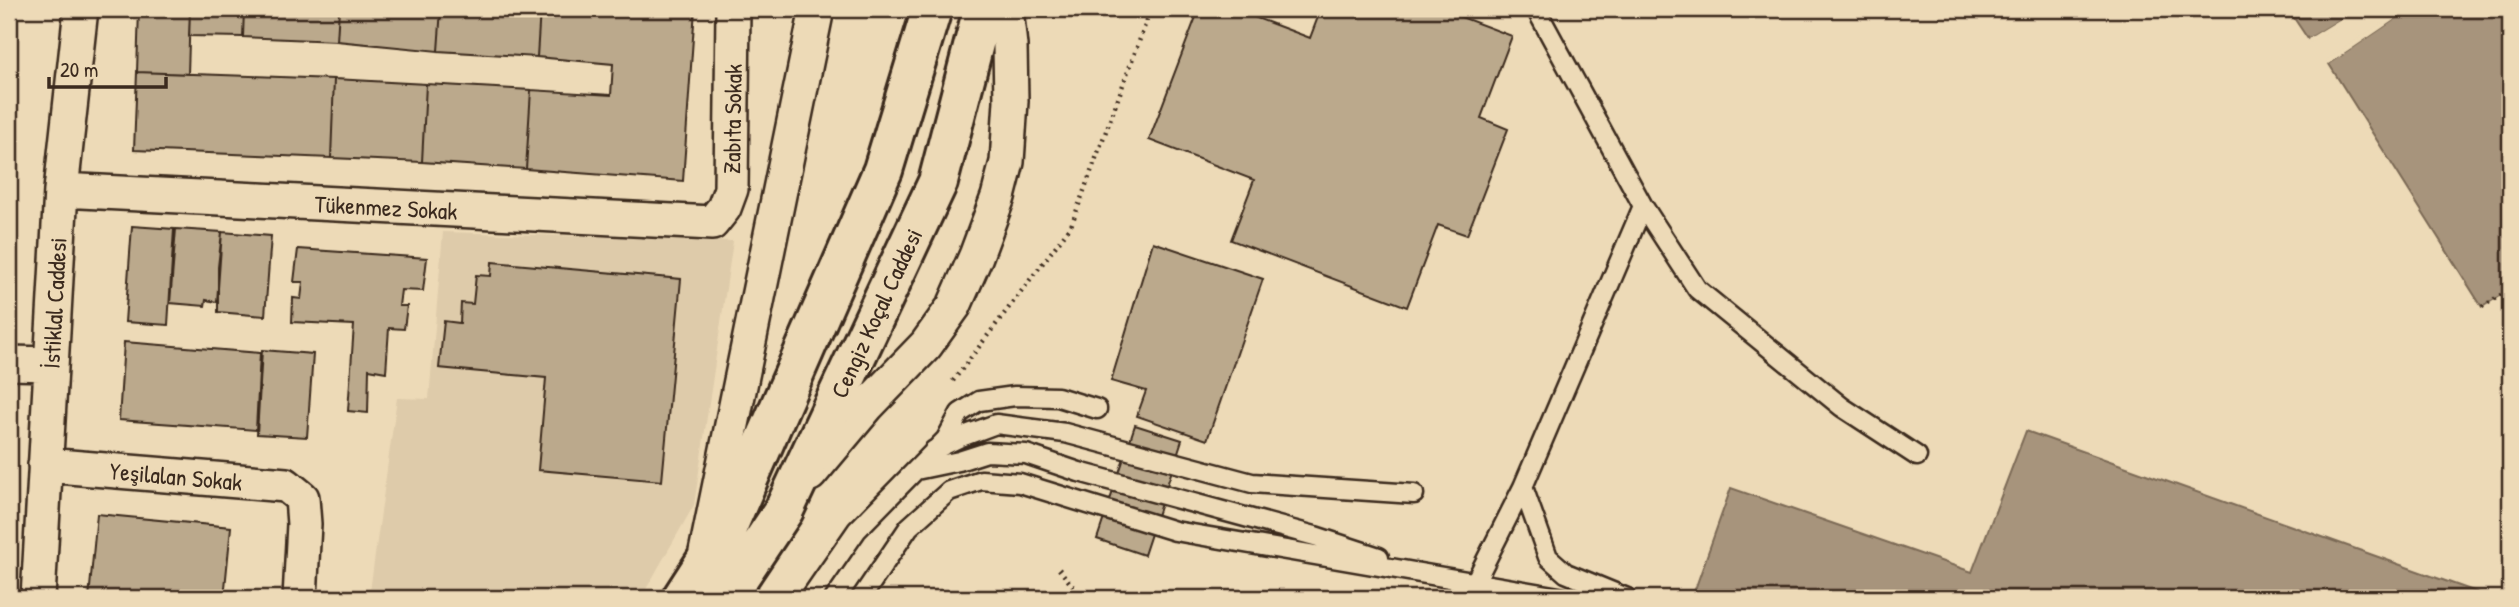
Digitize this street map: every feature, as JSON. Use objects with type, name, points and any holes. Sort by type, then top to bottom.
[{"type":"street","name":"İstiklal Caddesi","points":[[38,598],[61,190],[81,9]]},
{"type":"street","name":"Zabıta Sokak","points":[[712,223],[724,208],[731,189],[733,9]]},
{"type":"street","points":[[703,567],[817,9]]},
{"type":"street","name":"Cengiz Koçal Caddesi","points":[[682,598],[727,528],[883,170],[932,9]]},
{"type":"street","name":"Cengiz Koçal Caddesi","points":[[725,598],[784,510],[938,182],[984,9]]},
{"type":"street","points":[[784,510],[822,458],[867,405],[926,345],[954,306],[998,197],[1007,162],[1010,46],[1006,9]]},
{"type":"street","name":"Tükenmez Sokak","points":[[61,190],[712,223]]},
{"type":"street","points":[[9,363],[51,364]]},
{"type":"street","name":"Yeşilalan Sokak","points":[[45,465],[286,485],[302,498],[304,524],[300,598]]},
{"type":"lane","points":[[1536,9],[1643,206],[1696,289],[1842,407],[1917,456]]},
{"type":"lane","points":[[1471,590],[1523,487],[1643,206]]},
{"type":"lane","points":[[810,598],[857,530],[946,439],[960,413],[979,401],[1015,396],[1058,397],[1097,410]]},
{"type":"lane","points":[[934,450],[996,424],[1065,433],[1252,483],[1414,494]]},
{"type":"lane","points":[[916,470],[987,452],[1026,454],[1080,472],[1315,536],[1444,578],[1471,590],[1565,598]]},
{"type":"lane","points":[[861,598],[909,527],[949,491],[981,480],[1020,484],[1175,531],[1444,578]]},
{"type":"lane","points":[[1523,487],[1548,556],[1566,573],[1627,598]]},
{"type":"path","points":[[950,386],[1071,226],[1151,9]]},
{"type":"path","points":[[2482,307],[2510,289]]},
{"type":"path","points":[[1059,569],[1082,598]]},
{"type":"shaded area","points":[[2288,9],[2357,9],[2308,39]]},
{"type":"shaded area","points":[[2410,9],[2510,9],[2510,289],[2482,307],[2329,64]]},
{"type":"shaded area","points":[[443,232],[733,241],[694,505],[641,598],[369,598],[397,398],[429,399]]},
{"type":"shaded area","points":[[2026,431],[2493,598],[1692,598],[1731,488],[1972,572]]},
{"type":"pier","points":[[2360,9],[2359,12],[2310,42],[2308,39]]},
{"type":"pier","points":[[2404,9],[2410,9],[2329,64],[2326,61]]},
{"type":"building","points":[[139,9],[190,9],[188,74],[137,72]]},
{"type":"building","points":[[190,9],[244,9],[243,37],[189,36]]},
{"type":"building","points":[[244,9],[339,9],[337,41],[243,37]]},
{"type":"building","points":[[339,9],[441,9],[438,51],[337,41]]},
{"type":"building","points":[[441,9],[540,9],[537,57],[438,51]]},
{"type":"building","points":[[540,9],[695,9],[683,181],[526,169],[531,90],[611,95],[613,64],[537,57]]},
{"type":"building","points":[[1199,9],[1233,9],[1310,38],[1321,9],[1440,9],[1512,36],[1481,118],[1508,129],[1467,235],[1438,225],[1407,307],[1231,240],[1254,180],[1149,140]]},
{"type":"building","points":[[137,72],[334,79],[331,158],[134,150]]},
{"type":"building","points":[[334,79],[426,84],[422,162],[331,158]]},
{"type":"building","points":[[426,84],[531,90],[526,169],[422,162]]},
{"type":"building","points":[[132,226],[174,229],[168,325],[125,322]]},
{"type":"building","points":[[176,229],[222,232],[217,302],[206,300],[205,306],[170,303]]},
{"type":"building","points":[[222,232],[271,236],[265,316],[218,312],[218,267]]},
{"type":"building","points":[[1153,242],[1263,279],[1207,440],[1137,416],[1146,391],[1111,381]]},
{"type":"building","points":[[298,249],[427,258],[423,291],[401,290],[399,306],[407,306],[404,329],[389,328],[386,372],[369,369],[368,413],[348,411],[354,325],[292,322],[293,298],[301,299],[303,282],[294,282]]},
{"type":"building","points":[[492,262],[681,279],[662,481],[538,470],[546,378],[439,368],[444,321],[460,323],[461,303],[473,304],[476,275],[491,276]]},
{"type":"building","points":[[124,342],[260,353],[256,430],[119,420]]},
{"type":"building","points":[[262,350],[313,354],[307,437],[257,434]]},
{"type":"building","points":[[1135,425],[1182,440],[1144,555],[1097,539]]},
{"type":"building","points":[[97,514],[231,527],[224,598],[89,598]]}]
